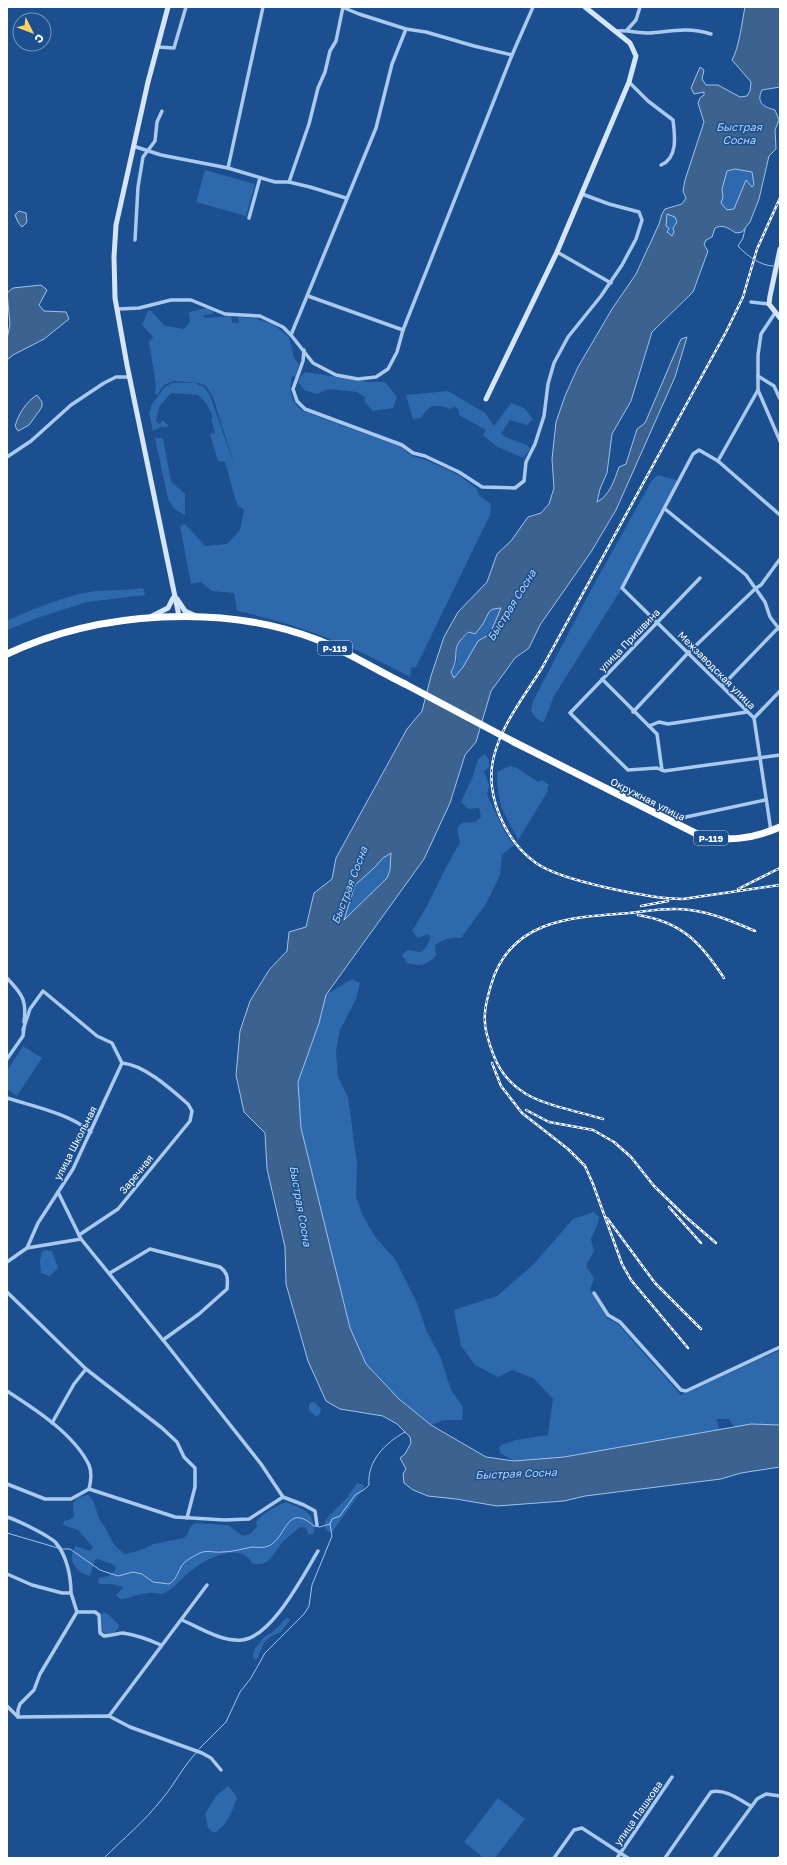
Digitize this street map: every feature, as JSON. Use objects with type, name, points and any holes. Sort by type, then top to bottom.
[{"type":"highway","name":"Р-119","points":[[7,654],[48,637],[82,627],[146,619],[196,616]]},
{"type":"highway","name":"Окружная улица","points":[[196,616],[260,622],[289,630],[319,641],[405,684],[667,821],[699,835],[723,840],[747,838],[780,827]]},
{"type":"main road","points":[[168,7],[133,146],[116,225],[114,257],[118,309],[130,377],[179,616]]},
{"type":"main road","points":[[486,399],[582,194],[629,82],[636,56],[630,43],[617,31],[585,7]]},
{"type":"main road","points":[[780,249],[769,304],[780,318]]},
{"type":"main road","points":[[174,595],[185,611],[196,616]]},
{"type":"main road","points":[[146,619],[168,608],[172,603],[174,595]]},
{"type":"street","points":[[157,47],[174,48],[186,7]]},
{"type":"street","points":[[228,168],[263,7]]},
{"type":"street","points":[[289,182],[309,124],[318,88],[325,72],[330,51],[336,41],[342,7],[406,29],[426,32],[512,55]]},
{"type":"street","points":[[118,309],[139,308],[171,300],[191,300],[225,314],[260,316],[273,321],[291,335],[313,363],[336,375],[358,379],[376,377],[388,368],[397,352],[403,330],[512,55],[533,7]]},
{"type":"street","points":[[627,30],[636,20],[640,7]]},
{"type":"street","points":[[291,335],[376,128],[392,64],[406,29]]},
{"type":"street","points":[[617,31],[627,30],[647,33],[695,30],[711,34]]},
{"type":"street","points":[[629,82],[648,101],[674,120],[675,139],[671,158],[669,162],[661,164]]},
{"type":"street","points":[[135,240],[138,186],[143,157],[155,141],[157,122],[162,111]]},
{"type":"street","points":[[133,146],[161,155],[228,168],[275,182],[289,182],[346,198]]},
{"type":"street","points":[[249,218],[260,178]]},
{"type":"street","points":[[304,350],[303,361],[293,389],[297,401],[305,409],[402,445],[413,453],[425,456],[460,472],[482,487],[515,488],[524,481],[526,462],[536,444],[544,416],[548,384],[554,364],[568,337],[611,282],[636,239],[642,220],[639,212],[609,204],[582,194]]},
{"type":"street","points":[[556,252],[611,282]]},
{"type":"street","points":[[308,296],[403,330]]},
{"type":"street","points":[[751,302],[769,304]]},
{"type":"street","points":[[775,313],[761,334],[758,356],[758,390],[780,441]]},
{"type":"street","points":[[758,376],[774,386],[780,399]]},
{"type":"street","points":[[7,458],[31,440],[71,405],[104,383],[116,377],[130,377]]},
{"type":"street","points":[[718,461],[758,390]]},
{"type":"street","points":[[722,686],[779,629],[770,617],[765,602],[746,575],[665,509],[693,454],[698,450],[718,461],[780,515]]},
{"type":"street","name":"Межзаводская улица","points":[[665,509],[622,588],[754,718],[765,800],[771,831]]},
{"type":"street","points":[[633,712],[688,653],[756,588],[762,585],[780,559]]},
{"type":"street","name":"улица Пришвина","points":[[662,770],[657,768],[628,770],[570,713],[700,578]]},
{"type":"street","points":[[602,679],[633,712],[657,734],[662,770],[780,755]]},
{"type":"street","points":[[754,718],[780,691]]},
{"type":"street","points":[[649,726],[659,722],[668,724],[747,712]]},
{"type":"street","points":[[667,821],[765,800]]},
{"type":"street","points":[[7,978],[22,994],[26,1008],[23,1036],[7,1059]]},
{"type":"street","points":[[23,1030],[30,1009],[43,991],[97,1036],[112,1043],[122,1063]]},
{"type":"street","name":"Заречная","points":[[79,1235],[118,1209],[190,1122],[192,1111],[188,1104],[157,1080],[141,1070],[129,1064],[122,1063]]},
{"type":"street","name":"улица Школьная","points":[[27,1248],[38,1223],[73,1169],[122,1063]]},
{"type":"street","points":[[7,1098],[62,1117],[84,1126],[91,1132]]},
{"type":"street","points":[[58,1192],[81,1239],[110,1273],[261,1464],[283,1497],[315,1511],[317,1525]]},
{"type":"street","points":[[7,1262],[27,1248],[81,1239]]},
{"type":"street","points":[[110,1273],[150,1248],[220,1267],[226,1272],[228,1279],[227,1288],[199,1314],[163,1340]]},
{"type":"street","points":[[7,1292],[86,1368],[162,1428],[176,1442],[184,1457],[195,1468],[195,1486],[187,1518]]},
{"type":"street","points":[[594,1293],[608,1315],[620,1322],[681,1390],[686,1391],[780,1347]]},
{"type":"street","points":[[52,1423],[74,1384],[86,1368]]},
{"type":"street","points":[[7,1391],[52,1423],[76,1446],[89,1466],[91,1479],[89,1489]]},
{"type":"street","points":[[7,1484],[45,1499],[71,1499],[89,1489],[175,1517],[225,1520],[249,1519],[283,1497]]},
{"type":"street","points":[[7,1517],[56,1542],[67,1567],[71,1584],[71,1593],[77,1612],[40,1674],[34,1690],[20,1704],[18,1717]]},
{"type":"street","points":[[182,1620],[225,1638],[234,1640],[250,1639],[282,1610],[318,1551]]},
{"type":"street","points":[[7,1574],[32,1585],[62,1593],[71,1593]]},
{"type":"street","points":[[109,1716],[207,1585]]},
{"type":"street","points":[[77,1612],[95,1612],[99,1615],[100,1633],[104,1636],[115,1636],[122,1633],[148,1639],[161,1645]]},
{"type":"street","points":[[7,1706],[18,1717],[109,1716],[130,1727],[202,1753],[211,1758],[221,1770]]},
{"type":"street","name":"улица Пашкова","points":[[617,1858],[672,1778]]},
{"type":"street","points":[[665,1858],[712,1792],[716,1791],[726,1794],[751,1806]]},
{"type":"street","points":[[714,1858],[757,1799],[766,1794],[780,1796]]},
{"type":"street","points":[[554,1858],[574,1830],[582,1828],[628,1858]]},
{"type":"shaded area","points":[[735,169],[752,171],[755,185],[752,187],[746,180],[734,209],[727,210],[721,203],[723,197],[722,189],[727,171]]},
{"type":"shaded area","points":[[205,170],[255,184],[246,216],[196,202]]},
{"type":"shaded area","points":[[667,213],[675,217],[677,222],[673,228],[674,232],[672,236],[669,234],[667,229]]},
{"type":"shaded area","points":[[207,308],[214,311],[213,314],[203,315],[205,318],[231,316],[232,323],[239,323],[238,317],[254,318],[273,324],[289,337],[294,358],[299,364],[295,377],[292,376],[291,391],[295,403],[303,411],[401,447],[412,456],[426,460],[457,474],[476,488],[480,496],[491,504],[490,515],[416,667],[411,668],[410,677],[368,655],[326,637],[282,622],[237,611],[234,593],[212,591],[201,582],[191,584],[180,526],[185,524],[205,546],[227,544],[240,530],[244,510],[237,505],[225,462],[218,461],[210,434],[215,433],[211,419],[213,417],[206,403],[198,395],[171,393],[159,407],[156,422],[160,424],[162,420],[169,426],[163,428],[162,426],[153,431],[149,413],[152,404],[165,387],[172,383],[195,383],[204,387],[210,395],[237,473],[213,397],[206,386],[198,383],[173,381],[164,385],[157,395],[155,393],[156,385],[149,342],[153,337],[142,325],[148,311],[151,311],[165,326],[184,329],[190,322],[189,312]]},
{"type":"shaded area","points":[[305,372],[369,382],[385,382],[397,397],[393,408],[373,411],[365,402],[365,397],[357,392],[329,389],[317,394],[304,390],[298,382],[300,377]]},
{"type":"shaded area","points":[[448,391],[485,413],[494,426],[511,403],[524,408],[533,419],[527,425],[510,420],[501,434],[527,445],[530,449],[523,458],[496,446],[483,435],[486,430],[459,415],[459,410],[454,406],[451,409],[441,406],[430,407],[421,418],[413,419],[406,395]]},
{"type":"shaded area","points":[[155,438],[163,438],[171,482],[185,494],[185,515],[174,509],[168,499]]},
{"type":"shaded area","points":[[658,475],[680,481],[622,588],[554,696],[544,722],[539,720],[531,710],[533,701],[591,590],[652,480]]},
{"type":"shaded area","points":[[143,588],[145,595],[87,602],[37,618],[7,630],[7,621],[38,607],[64,598],[88,592]]},
{"type":"shaded area","points":[[502,608],[490,635],[478,641],[463,667],[453,679],[451,672],[456,664],[457,659],[455,655],[457,643],[485,621],[487,613],[492,609]]},
{"type":"shaded area","points":[[485,754],[489,760],[489,767],[484,771],[489,785],[487,795],[506,834],[514,845],[502,855],[500,875],[486,904],[461,938],[448,939],[435,945],[436,956],[426,963],[416,965],[407,963],[402,955],[407,950],[421,952],[426,947],[430,939],[429,934],[418,938],[412,931],[460,843],[457,828],[462,823],[475,822],[481,817],[479,808],[468,809],[461,802],[473,776],[478,759]]},
{"type":"shaded area","points":[[510,766],[517,768],[538,782],[542,780],[549,785],[547,788],[548,791],[518,840],[502,808],[498,793],[497,772]]},
{"type":"shaded area","points":[[391,853],[390,870],[387,878],[344,921],[355,885],[374,868],[382,858]]},
{"type":"shaded area","points":[[352,979],[360,983],[356,999],[340,1030],[336,1051],[338,1077],[348,1097],[357,1164],[356,1197],[363,1216],[376,1238],[395,1259],[417,1303],[427,1332],[440,1356],[451,1390],[463,1407],[462,1420],[445,1420],[431,1425],[399,1399],[366,1364],[350,1328],[323,1223],[301,1128],[298,1082],[319,1023],[326,995]]},
{"type":"shaded area","points":[[23,1046],[42,1058],[17,1096],[7,1089],[7,1071]]},
{"type":"shaded area","points":[[594,1212],[599,1217],[591,1239],[594,1251],[586,1266],[594,1278],[590,1290],[607,1318],[617,1323],[681,1395],[780,1350],[780,1425],[751,1424],[734,1427],[729,1419],[716,1419],[719,1427],[718,1430],[564,1457],[514,1461],[500,1453],[499,1448],[501,1445],[516,1440],[548,1435],[553,1399],[533,1378],[512,1370],[498,1377],[475,1365],[461,1346],[454,1310],[497,1296],[533,1265],[573,1219]]},
{"type":"shaded area","points":[[46,1250],[52,1251],[58,1268],[50,1276],[41,1273],[40,1260],[42,1252]]},
{"type":"shaded area","points":[[314,1402],[321,1409],[320,1414],[316,1417],[309,1410],[309,1404]]},
{"type":"shaded area","points":[[357,1483],[364,1485],[363,1489],[332,1532],[329,1532],[325,1528],[325,1522],[347,1498]]},
{"type":"shaded area","points":[[88,1495],[93,1502],[99,1519],[113,1543],[125,1554],[141,1550],[154,1544],[184,1538],[190,1527],[195,1523],[228,1525],[243,1536],[250,1534],[257,1527],[256,1522],[263,1515],[286,1502],[307,1512],[314,1526],[314,1533],[309,1535],[306,1528],[300,1527],[283,1542],[270,1559],[263,1563],[253,1564],[248,1558],[239,1553],[232,1552],[222,1554],[209,1559],[198,1566],[167,1592],[161,1594],[145,1593],[120,1599],[116,1595],[124,1587],[112,1584],[100,1584],[98,1582],[99,1578],[108,1576],[115,1571],[116,1567],[114,1565],[99,1559],[95,1560],[90,1576],[76,1568],[72,1560],[73,1551],[76,1546],[90,1551],[93,1547],[78,1530],[63,1525],[64,1521],[74,1517],[73,1503],[79,1497]]},
{"type":"shaded area","points":[[104,1612],[119,1625],[115,1632],[106,1635],[102,1631],[101,1615]]},
{"type":"shaded area","points":[[287,1617],[290,1620],[281,1632],[270,1637],[264,1643],[257,1659],[255,1660],[253,1656],[254,1650],[263,1638],[274,1631]]},
{"type":"shaded area","points":[[228,1786],[235,1794],[237,1799],[231,1814],[225,1823],[214,1833],[208,1828],[205,1814],[216,1796]]},
{"type":"shaded area","points":[[498,1798],[525,1819],[495,1858],[484,1858],[464,1842]]},
{"type":"water","name":"Быстрая Сосна","points":[[745,7],[780,7],[780,87],[762,90],[760,94],[760,101],[764,106],[775,110],[779,120],[775,130],[776,149],[769,156],[759,199],[750,222],[742,232],[736,233],[723,227],[715,228],[712,237],[706,240],[704,245],[708,251],[693,292],[652,332],[631,401],[612,434],[607,473],[600,489],[597,502],[608,492],[619,467],[626,464],[637,429],[645,423],[681,339],[687,337],[675,377],[616,510],[591,552],[540,625],[529,648],[515,658],[491,691],[476,742],[465,755],[450,803],[424,859],[326,995],[319,1023],[298,1082],[301,1128],[350,1328],[366,1364],[399,1399],[431,1425],[486,1457],[514,1461],[564,1457],[751,1424],[780,1425],[780,1467],[741,1473],[721,1479],[585,1496],[564,1501],[497,1506],[428,1496],[413,1490],[404,1483],[403,1474],[406,1469],[400,1458],[405,1454],[411,1443],[410,1437],[397,1424],[383,1416],[340,1409],[326,1401],[308,1361],[286,1284],[285,1247],[267,1169],[265,1133],[244,1112],[236,1075],[240,1031],[250,1001],[269,970],[287,951],[289,932],[306,927],[314,893],[332,879],[336,858],[407,729],[422,711],[431,676],[444,637],[458,612],[487,582],[497,554],[511,541],[528,517],[541,513],[549,504],[554,488],[552,459],[556,422],[565,396],[578,367],[612,309],[636,274],[665,209],[682,204],[686,198],[683,191],[685,180],[704,122],[698,103],[700,98],[704,95],[704,92],[694,94],[691,88],[700,67],[704,70],[702,79],[706,85],[718,85],[740,97],[747,96],[750,91],[751,82],[732,60],[738,42]],"holes":[[[735,169],[752,172],[754,185],[752,187],[746,180],[734,209],[727,210],[721,203],[723,197],[722,189],[727,171]],[[667,214],[675,217],[677,222],[673,228],[674,232],[672,236],[667,232],[669,228],[666,226]],[[501,608],[490,634],[478,641],[463,667],[454,678],[451,672],[454,666],[458,643],[469,632],[475,634],[483,624],[489,612]],[[391,853],[390,870],[387,878],[344,920],[355,885],[383,858]]]},
{"type":"water","points":[[19,211],[26,213],[27,222],[22,227],[15,215]]},
{"type":"water","points":[[41,285],[47,290],[39,305],[44,311],[66,312],[69,319],[44,339],[13,355],[7,360],[7,339],[10,324],[7,293],[13,288]]},
{"type":"water","points":[[37,395],[42,402],[42,407],[29,425],[18,431],[15,426],[21,412],[26,404]]},
{"type":"waterway","points":[[745,229],[743,238],[738,246],[754,259],[768,266],[773,266]]},
{"type":"waterway","points":[[199,1749],[226,1722],[240,1692],[251,1678],[265,1653],[304,1614],[309,1606],[312,1585],[332,1536],[330,1524],[332,1519],[340,1516],[355,1495],[369,1485],[369,1476],[374,1461],[384,1447],[405,1432]]},
{"type":"waterway","points":[[61,1549],[70,1549],[100,1570],[118,1576],[133,1572],[142,1574],[153,1582],[169,1584],[175,1579],[184,1563],[201,1553],[207,1551],[226,1552],[252,1547],[265,1547],[272,1544],[278,1538],[291,1520],[297,1518],[304,1519],[314,1526],[320,1527],[330,1524]]},
{"type":"waterway","points":[[7,1533],[58,1548]]},
{"type":"waterway","points":[[104,1858],[155,1807],[167,1793],[187,1763],[197,1752]]},
{"type":"railway","points":[[780,198],[757,249],[743,297],[726,332],[542,668],[508,721],[494,756],[492,771],[492,786],[495,801],[506,829],[525,854],[548,870],[607,888],[650,896],[683,899],[780,885]]},
{"type":"railway","points":[[738,889],[780,868]]},
{"type":"railway","points":[[641,906],[668,901]]},
{"type":"railway","points":[[603,1119],[534,1098],[518,1088],[500,1069],[493,1053],[486,1029],[485,1010],[491,985],[500,963],[513,946],[528,934],[565,920],[667,909],[699,911],[731,921],[755,931]]},
{"type":"railway","points":[[638,915],[667,923],[689,936],[707,954],[724,978]]},
{"type":"railway","points":[[492,1063],[501,1086],[522,1113],[568,1149],[585,1166],[622,1264],[631,1280],[688,1348]]},
{"type":"railway","points":[[526,1110],[549,1122],[593,1130],[614,1142],[631,1157],[654,1186],[687,1218],[716,1243]]},
{"type":"railway","points":[[669,1207],[701,1243]]},
{"type":"railway","points":[[607,1218],[655,1283],[701,1329]]}]
